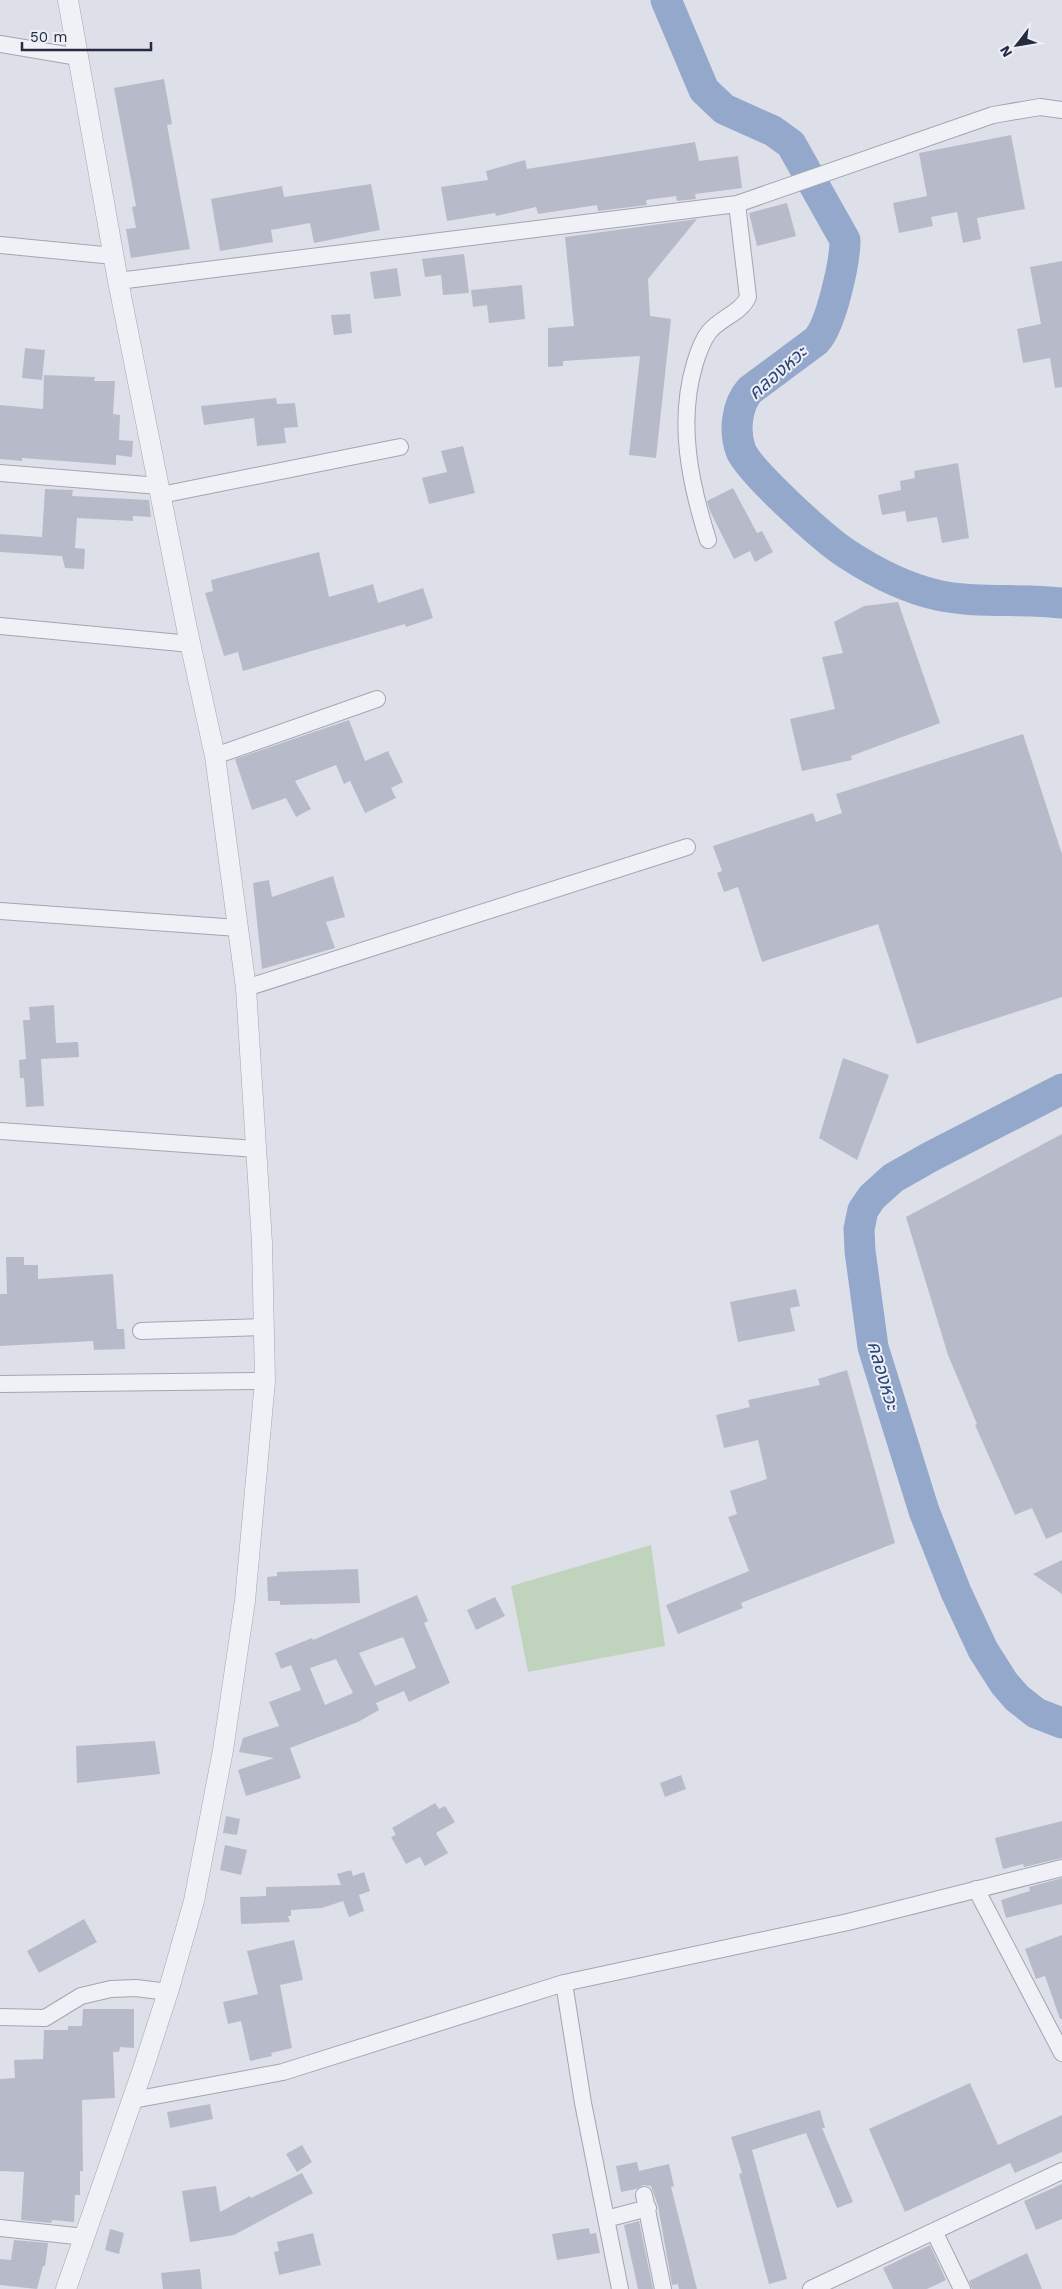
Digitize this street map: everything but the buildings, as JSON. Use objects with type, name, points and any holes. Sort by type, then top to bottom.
[{"type":"street","points":[[66,2289],[133,2100],[168,1992],[194,1901],[223,1750],[245,1601],[265,1381],[262,1243],[246,988],[215,756],[190,644],[118,281],[68,0]]},
{"type":"street","points":[[0,44],[78,57]]},
{"type":"street","points":[[118,281],[737,204],[858,164],[962,124],[1040,107],[1062,110]]},
{"type":"street","points":[[708,540],[692,483],[686,432],[687,408],[691,376],[705,339],[709,332],[739,308],[748,297],[737,204]]},
{"type":"street","points":[[0,245],[114,256]]},
{"type":"street","points":[[0,473],[160,490],[400,448]]},
{"type":"street","points":[[0,626],[190,644]]},
{"type":"street","points":[[215,756],[377,699]]},
{"type":"street","points":[[246,988],[687,847]]},
{"type":"street","points":[[0,911],[238,928]]},
{"type":"street","points":[[0,1131],[257,1149]]},
{"type":"street","points":[[141,1331],[264,1327]]},
{"type":"street","points":[[0,1384],[265,1381]]},
{"type":"street","points":[[133,2100],[283,2072],[564,1983],[848,1922],[1062,1868]]},
{"type":"street","points":[[976,1890],[1062,2053]]},
{"type":"street","points":[[564,1983],[583,2103],[620,2289]]},
{"type":"street","points":[[0,2017],[45,2018],[81,1996],[111,1989],[136,1988],[168,1992]]},
{"type":"street","points":[[813,2288],[1062,2171]]},
{"type":"street","points":[[606,2219],[646,2202],[663,2289]]},
{"type":"street","points":[[0,2228],[85,2237]]},
{"type":"street","points":[[934,2231],[962,2289]]},
{"type":"green space","points":[[651,1545],[665,1646],[528,1672],[511,1586]]},
{"type":"waterway","name":"คลองหวะ","points":[[666,0],[704,90],[724,109],[773,131],[791,144],[845,240],[843,263],[836,293],[822,333],[816,341],[750,390],[745,396],[739,411],[737,428],[741,451],[773,490],[823,535],[847,554],[890,578],[925,592],[952,598],[1062,603]]},
{"type":"waterway","name":"คลองหวะ","points":[[1062,1089],[893,1178],[872,1197],[863,1210],[859,1229],[860,1251],[873,1347],[924,1511],[956,1592],[983,1650],[1004,1683],[1017,1698],[1036,1713],[1062,1723]]}]
